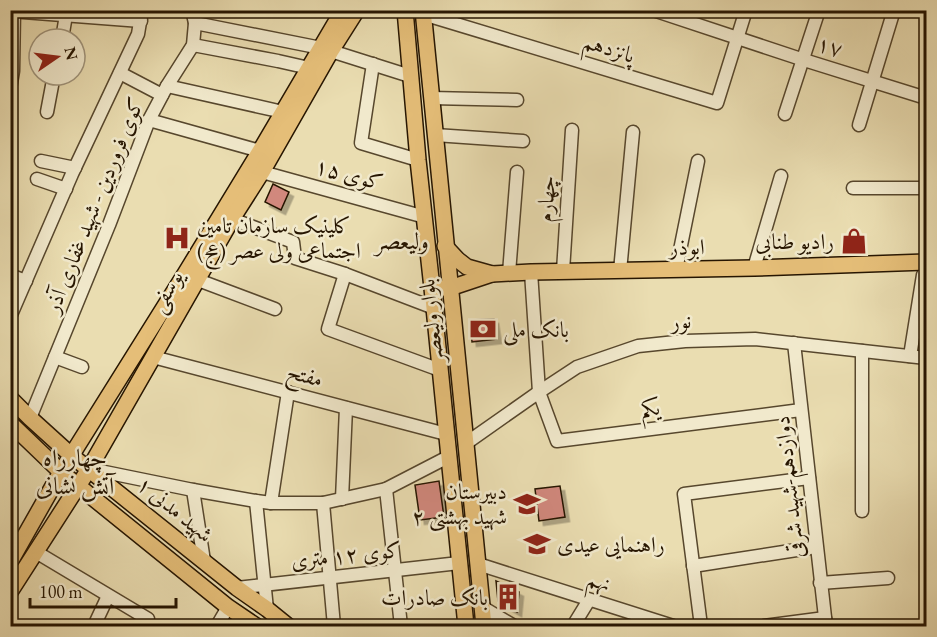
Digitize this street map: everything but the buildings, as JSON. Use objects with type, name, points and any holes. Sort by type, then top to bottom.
[{"type":"main road","name":"یوسفی","points":[[10,562],[61,472],[262,172],[326,50],[343,10]]},
{"type":"main road","name":"یوسفی","points":[[13,583],[36,552],[89,469],[153,357],[191,277],[260,151],[309,68],[357,10]]},
{"type":"main road","name":"بلوار ولیعصر","points":[[405,10],[418,160],[466,627]]},
{"type":"main road","name":"بلوار ولیعصر","points":[[423,12],[484,627]]},
{"type":"main road","points":[[445,246],[467,267],[492,274]]},
{"type":"main road","name":"ابوذر","points":[[432,288],[450,288],[492,274],[509,273],[927,262]]},
{"type":"main road","name":"شهید مدنی ۱","points":[[10,398],[72,456],[288,627]]},
{"type":"main road","name":"شهید مدنی ۱","points":[[10,423],[61,472],[254,626]]},
{"type":"main road","points":[[448,457],[465,444]]},
{"type":"main road","points":[[254,626],[267,609]]},
{"type":"street","name":"۱۷","points":[[653,10],[674,14],[804,60],[927,98]]},
{"type":"street","points":[[737,37],[746,10]]},
{"type":"street","points":[[785,114],[819,10]]},
{"type":"street","points":[[859,125],[894,10]]},
{"type":"street","points":[[10,89],[13,71],[12,11],[66,15],[142,16],[138,34],[75,168],[10,317]]},
{"type":"street","name":"پانزدهم","points":[[423,12],[717,103],[737,37]]},
{"type":"street","points":[[64,27],[66,15]]},
{"type":"street","points":[[194,17],[326,50],[410,76]]},
{"type":"street","name":"کوی فروردین - شهید غفاری آذر","points":[[30,418],[149,120],[193,45],[194,17]]},
{"type":"street","points":[[193,45],[309,68]]},
{"type":"street","points":[[373,64],[362,143],[418,160]]},
{"type":"street","points":[[120,73],[165,91],[283,112]]},
{"type":"street","points":[[47,112],[52,87]]},
{"type":"street","points":[[431,98],[517,100]]},
{"type":"street","points":[[149,120],[260,151]]},
{"type":"street","name":"چهارم","points":[[563,271],[572,130]]},
{"type":"street","points":[[620,270],[633,132]]},
{"type":"street","points":[[435,135],[523,141]]},
{"type":"street","points":[[41,161],[75,168]]},
{"type":"street","points":[[676,270],[698,161]]},
{"type":"street","name":"کوی ۱۵","points":[[262,172],[425,217]]},
{"type":"street","points":[[509,273],[517,172]]},
{"type":"street","points":[[753,268],[781,176]]},
{"type":"street","points":[[37,179],[66,189]]},
{"type":"street","points":[[853,188],[927,188]]},
{"type":"street","points":[[232,219],[293,242],[295,258],[345,274],[434,308]]},
{"type":"street","points":[[910,356],[923,275],[927,270]]},
{"type":"street","points":[[531,272],[539,392]]},
{"type":"street","points":[[345,274],[328,329],[440,370]]},
{"type":"street","points":[[10,275],[26,281]]},
{"type":"street","points":[[191,277],[274,309]]},
{"type":"street","name":"نور","points":[[465,444],[577,367],[638,346],[685,341],[755,339],[927,357]]},
{"type":"street","name":"دوازدهم-شهید شرقی","points":[[794,343],[825,622]]},
{"type":"street","points":[[862,351],[862,511]]},
{"type":"street","points":[[55,357],[81,367]]},
{"type":"street","name":"مفتح","points":[[153,357],[446,434]]},
{"type":"street","points":[[271,503],[288,392]]},
{"type":"street","name":"یکم","points":[[539,392],[557,441],[801,410]]},
{"type":"street","points":[[342,500],[346,408]]},
{"type":"street","points":[[89,469],[256,501],[323,503],[386,489],[448,457]]},
{"type":"street","points":[[701,627],[684,495],[809,478]]},
{"type":"street","points":[[386,489],[401,627]]},
{"type":"street","points":[[194,490],[204,561]]},
{"type":"street","points":[[256,501],[267,609]]},
{"type":"street","points":[[323,503],[334,627]]},
{"type":"street","points":[[693,566],[816,547]]},
{"type":"street","points":[[36,552],[148,619],[144,627]]},
{"type":"street","name":"کوی ۱۲ متری","points":[[237,588],[459,563]]},
{"type":"street","name":"نهم","points":[[478,564],[589,600],[642,622],[674,627]]},
{"type":"street","points":[[820,583],[888,578]]},
{"type":"street","points":[[94,627],[108,596]]},
{"type":"street","points":[[573,627],[589,600]]},
{"type":"street","points":[[217,627],[228,606]]},
{"type":"street","points":[[482,607],[514,627]]},
{"type":"street","points":[[764,627],[825,622]]},
{"type":"place","name":"کلینیک سازمان تامین اجتماعی ولی عصر (عج)","points":[[177,238]]},
{"type":"place","name":"رادیو طنابی","points":[[854,241]]},
{"type":"place","name":"بانک ملی","points":[[483,329]]},
{"type":"place","name":"دبیرستان شهید بهشتی ۲","points":[[527,504]]},
{"type":"place","name":"راهنمایی عیدی","points":[[537,544]]},
{"type":"place","name":"بانک صادرات","points":[[508,597]]},
{"type":"district","name":"ولیعصر","points":[[402,240]]},
{"type":"district","name":"چهارراه آتش نشانی","points":[[75,471]]}]
